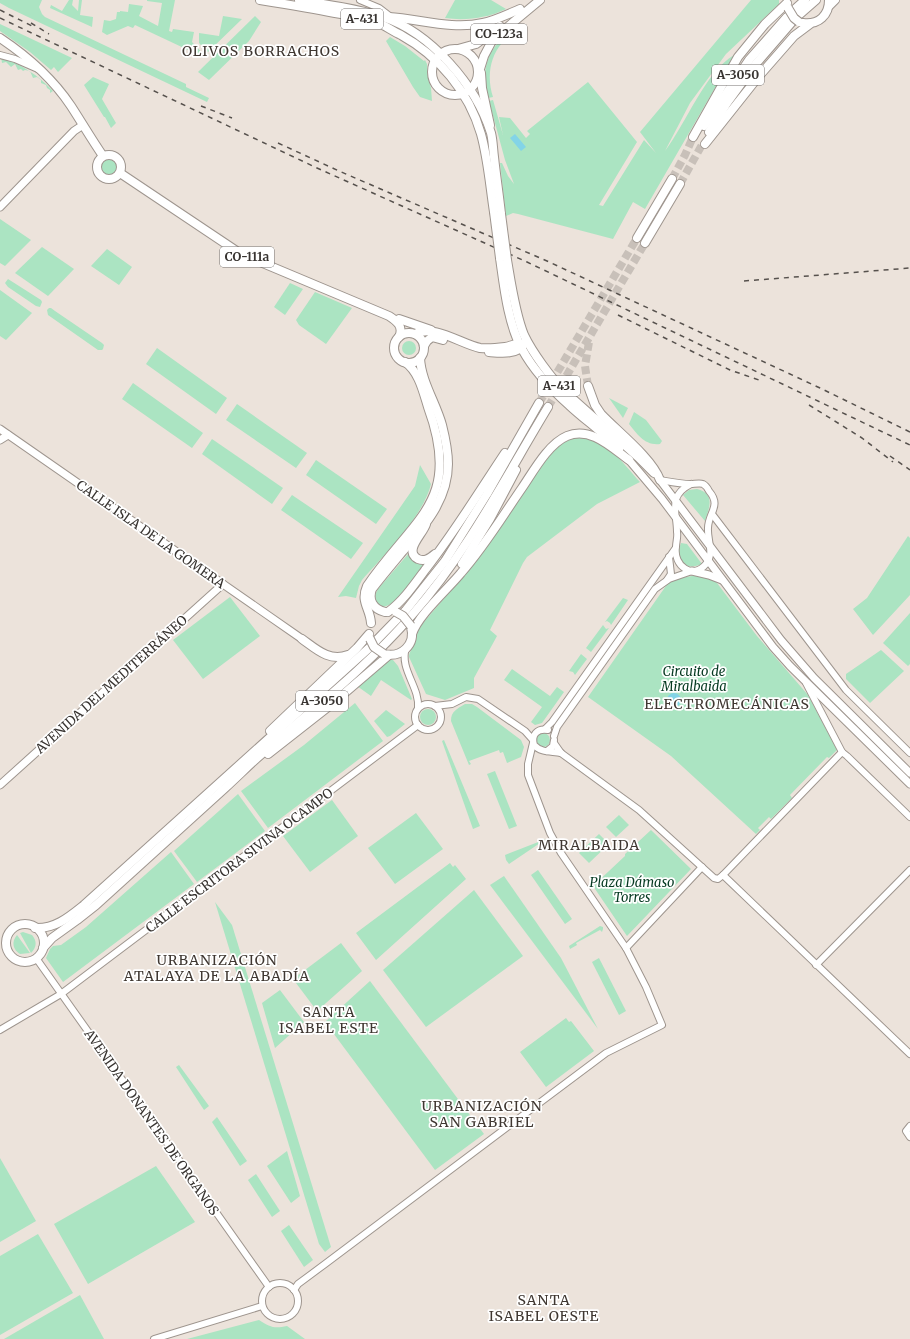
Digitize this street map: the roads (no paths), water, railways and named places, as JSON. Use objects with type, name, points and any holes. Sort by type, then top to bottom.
[{"type":"main road","name":"A-431","points":[[260,0],[326,11],[374,22],[410,40],[430,54],[438,57]]},
{"type":"main road","name":"A-431","points":[[299,0],[336,6],[403,22],[438,57],[457,72],[491,134],[498,213],[504,259],[505,294],[521,346],[542,379],[570,406],[615,445],[651,485],[769,643],[910,784]]},
{"type":"main road","name":"CO-123a","points":[[458,49],[466,48],[480,42],[531,0]]},
{"type":"main road","name":"CO-123a","points":[[479,75],[482,61],[495,37],[540,0]]},
{"type":"main road","name":"A-3050","points":[[699,141],[722,98],[749,60],[792,12],[805,0]]},
{"type":"main road","name":"A-3050","points":[[792,12],[816,0]]},
{"type":"main road","points":[[699,141],[760,76],[794,36],[810,24],[820,20],[825,15],[829,2],[835,0]]},
{"type":"main road","points":[[382,17],[391,17],[403,22],[471,25],[488,22],[520,9]]},
{"type":"main road","points":[[699,141],[738,57],[765,24],[792,12],[810,24]]},
{"type":"main road","points":[[0,38],[16,48],[59,90],[103,156]]},
{"type":"main road","points":[[458,49],[473,57],[478,67],[479,75],[475,86],[467,92],[450,95],[440,91],[433,80],[432,70],[438,57],[448,50],[458,49]]},
{"type":"main road","points":[[482,61],[481,83],[490,119],[491,134]]},
{"type":"main road","name":"A-431","points":[[467,92],[481,133],[498,213]]},
{"type":"main road","points":[[0,208],[74,131],[83,125]]},
{"type":"main road","points":[[110,155],[117,158],[122,165],[120,173],[112,179],[106,179],[100,176],[97,169],[98,162],[103,156],[110,155]]},
{"type":"main road","name":"CO-111a","points":[[120,173],[241,254],[386,315]]},
{"type":"main road","points":[[637,238],[672,179]]},
{"type":"main road","points":[[645,243],[680,184]]},
{"type":"main road","name":"A-431","points":[[504,259],[524,334],[531,347],[558,385],[573,401],[638,458],[660,480],[777,636],[797,660],[910,773]]},
{"type":"main road","points":[[505,294],[505,303],[513,335],[508,349]]},
{"type":"main road","points":[[386,315],[416,324],[480,348],[508,349],[522,358],[542,379]]},
{"type":"main road","points":[[223,785],[262,739],[369,636],[372,622],[364,599],[366,586],[428,508],[435,494],[441,460],[440,446],[432,418],[415,372],[405,362],[399,359],[394,351],[395,343],[401,332],[400,326],[396,321],[386,315]]},
{"type":"main road","points":[[400,319],[408,324],[414,334],[421,339],[424,346]]},
{"type":"main road","points":[[399,337],[406,333],[414,334],[422,331],[435,332]]},
{"type":"main road","points":[[521,346],[525,340],[524,334]]},
{"type":"main road","points":[[405,362],[411,363],[420,358],[424,351],[424,346],[432,337],[478,351],[500,353],[508,349],[521,346],[528,349],[546,374],[558,385]]},
{"type":"main road","points":[[420,358],[422,370],[441,422],[446,441],[448,464],[446,483],[441,499],[412,549],[417,558],[423,560],[427,560],[439,552]]},
{"type":"main road","points":[[588,386],[593,401],[601,414],[647,460],[657,472],[660,480]]},
{"type":"main road","name":"A-3050","points":[[36,958],[52,938],[100,901],[368,649],[406,610],[445,561],[471,521],[539,403],[439,552]]},
{"type":"main road","name":"A-3050","points":[[0,943],[14,928],[19,926],[24,925],[35,928],[51,927],[73,914],[223,785],[255,760],[374,654],[412,615],[439,582],[456,558],[484,515],[548,407]]},
{"type":"main road","name":"CALLE ISLA DE LA GOMERA","points":[[0,429],[302,639]]},
{"type":"main road","points":[[436,601],[465,560],[490,519],[535,429]]},
{"type":"main road","points":[[0,440],[8,434]]},
{"type":"main road","points":[[411,630],[462,572],[491,533],[546,453],[558,440],[574,434],[591,435],[603,441],[629,460]]},
{"type":"main road","points":[[223,785],[334,703],[389,654],[406,648],[410,643],[411,630],[403,616],[376,609],[372,603],[371,593],[372,589],[426,524]]},
{"type":"main road","points":[[372,622],[378,615],[390,612],[394,608],[439,552]]},
{"type":"main road","points":[[692,571],[722,580]]},
{"type":"main road","name":"AVENIDA DEL MEDITERRÁNEO","points":[[0,785],[223,584]]},
{"type":"main road","points":[[369,636],[374,647],[389,654]]},
{"type":"main road","points":[[302,639],[327,656],[339,657],[350,654]]},
{"type":"main road","points":[[35,928],[42,937],[43,948]]},
{"type":"main road","points":[[7,937],[7,950],[12,957]]},
{"type":"main road","points":[[0,955],[12,957],[24,962],[36,958]]},
{"type":"street","points":[[360,0],[379,8],[403,22]]},
{"type":"street","points":[[379,8],[391,17]]},
{"type":"street","points":[[0,55],[15,59],[39,69]]},
{"type":"street","points":[[660,480],[674,483],[702,484],[712,493],[715,503],[708,525],[710,546],[708,561],[701,568],[675,576],[665,581]]},
{"type":"street","points":[[691,484],[681,490],[676,496],[675,517],[678,533],[675,548],[676,558],[680,564],[686,570],[692,571]]},
{"type":"street","points":[[712,514],[846,690],[910,753]]},
{"type":"street","points":[[525,731],[536,732],[545,729],[552,722],[675,548]]},
{"type":"street","points":[[529,760],[532,756],[553,746],[557,727],[655,589],[670,576],[671,572],[669,557]]},
{"type":"street","points":[[661,569],[668,568],[671,572]]},
{"type":"street","points":[[406,648],[404,660],[417,694],[418,708],[415,718],[418,725],[424,730],[432,730],[440,724],[442,716],[452,704],[466,697],[478,699],[525,731],[536,748],[544,751],[561,753]]},
{"type":"street","points":[[389,654],[400,659],[407,668]]},
{"type":"street","points":[[803,678],[842,752],[910,817]]},
{"type":"street","points":[[417,694],[440,710],[442,716]]},
{"type":"street","points":[[418,708],[421,705],[452,704]]},
{"type":"street","name":"CALLE ESCRITORA SIVINA OCAMPO","points":[[0,1030],[61,994],[418,725]]},
{"type":"street","points":[[545,729],[549,731],[561,753],[639,810],[714,878],[718,879],[842,752]]},
{"type":"street","points":[[294,1290],[298,1284],[319,1268],[606,1053],[662,1025],[646,987],[626,948],[560,853],[552,838],[529,780],[529,760],[536,732]]},
{"type":"street","points":[[626,948],[702,867]]},
{"type":"street","points":[[816,965],[910,870]]},
{"type":"street","points":[[723,875],[910,1053]]},
{"type":"street","name":"AVENIDA DONANTES DE ORGANOS","points":[[36,958],[268,1287]]},
{"type":"street","points":[[908,1128],[910,1137]]},
{"type":"street","points":[[279,1283],[284,1284],[294,1290],[298,1304],[293,1314],[289,1317],[278,1319],[268,1315],[262,1306],[263,1296],[268,1287],[279,1283]]},
{"type":"street","points":[[154,1339],[262,1306]]},
{"type":"water","points":[[515,134],[526,147],[521,151],[510,138]]},
{"type":"water","points":[[674,693],[679,695],[681,700],[679,705],[674,707],[669,705],[667,700],[669,695]]},
{"type":"tunnel","points":[[672,179],[693,137]]},
{"type":"tunnel","points":[[680,184],[703,143]]},
{"type":"tunnel","points":[[539,403],[637,238]]},
{"type":"tunnel","points":[[548,407],[645,243]]},
{"type":"tunnel","points":[[588,386],[585,366],[589,342]]},
{"type":"railway","points":[[0,10],[34,27]]},
{"type":"railway","points":[[0,18],[317,168],[527,262],[910,445]]},
{"type":"railway","points":[[31,23],[49,34]]},
{"type":"railway","points":[[201,106],[232,118]]},
{"type":"railway","points":[[278,143],[547,261],[820,388],[910,432]]},
{"type":"railway","points":[[744,281],[910,268]]},
{"type":"railway","points":[[618,315],[730,370],[759,380]]},
{"type":"railway","points":[[809,405],[862,438],[893,462]]},
{"type":"railway","points":[[890,456],[910,470]]},
{"type":"district","name":"OLIVOS BORRACHOS","points":[[261,51]]},
{"type":"district","name":"ELECTROMECÁNICAS","points":[[727,704]]},
{"type":"district","name":"MIRALBAIDA","points":[[589,845]]},
{"type":"district","name":"URBANIZACIÓN ATALAYA DE LA ABADÍA","points":[[217,968]]},
{"type":"district","name":"SANTA ISABEL ESTE","points":[[329,1020]]},
{"type":"district","name":"URBANIZACIÓN SAN GABRIEL","points":[[482,1114]]},
{"type":"district","name":"SANTA ISABEL OESTE","points":[[544,1308]]},
{"type":"park label","name":"Circuito de Miralbaida","points":[[694,678]]},
{"type":"park label","name":"Plaza Dámaso Torres","points":[[632,890]]}]
